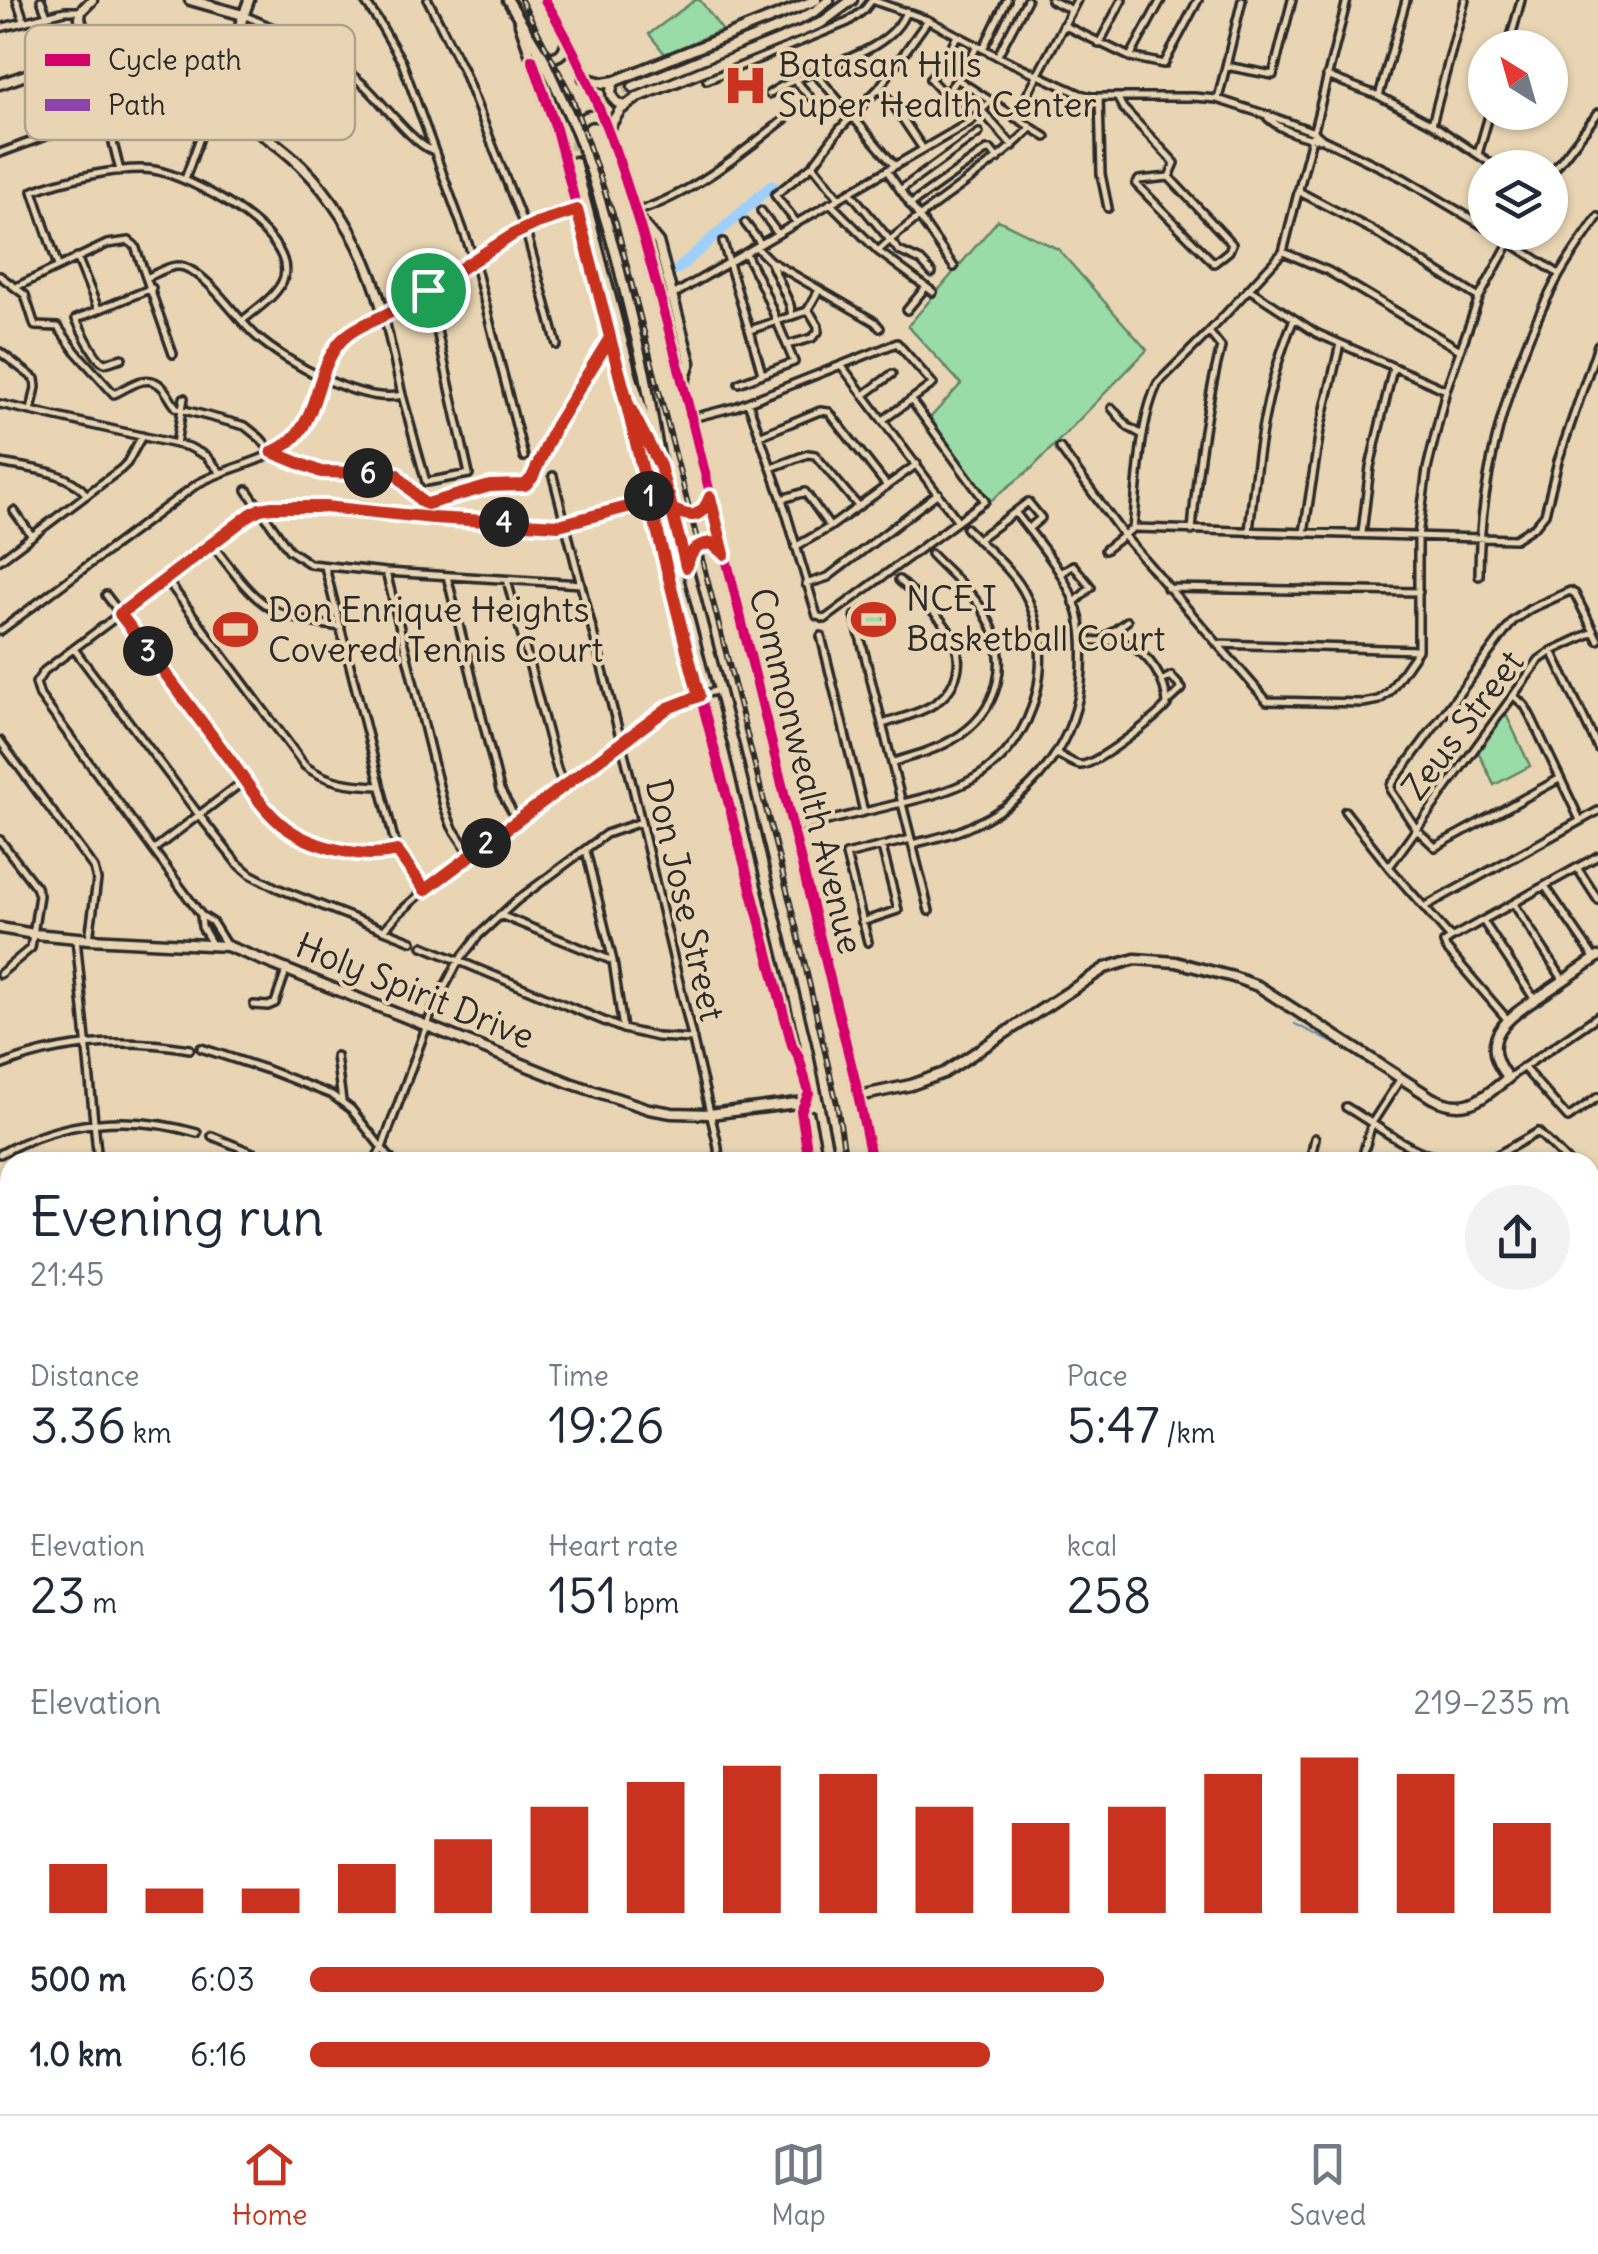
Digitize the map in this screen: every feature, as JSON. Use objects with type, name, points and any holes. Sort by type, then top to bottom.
[{"type":"main road","points":[[80,25],[80,11],[92,0]]},
{"type":"main road","points":[[190,0],[244,15]]},
{"type":"main road","points":[[240,25],[249,0]]},
{"type":"main road","name":"Commonwealth Avenue","points":[[508,0],[537,48],[577,132],[620,272],[645,374],[660,466],[719,690],[828,1152]]},
{"type":"main road","name":"Commonwealth Avenue","points":[[544,0],[608,128],[661,302],[870,1152]]},
{"type":"main road","points":[[584,78],[615,82],[814,0]]},
{"type":"main road","points":[[633,87],[800,18],[829,0]]},
{"type":"main road","points":[[608,128],[624,106],[647,93],[744,60],[820,23],[852,0]]},
{"type":"main road","name":"Commonwealth Avenue","points":[[517,15],[556,129],[628,404],[660,466]]},
{"type":"main road","points":[[537,48],[548,57],[558,56],[566,45],[563,32]]},
{"type":"main road","points":[[0,84],[25,75]]},
{"type":"main road","points":[[615,82],[612,96],[624,106]]},
{"type":"main road","points":[[577,132],[585,117],[604,118]]},
{"type":"main road","points":[[269,140],[323,189],[350,227],[384,315],[525,228],[577,210]]},
{"type":"main road","points":[[574,162],[660,466]]},
{"type":"main road","name":"Commonwealth Avenue","points":[[636,214],[658,242],[673,295],[690,362],[683,385]]},
{"type":"main road","points":[[672,509],[692,516],[704,510],[710,497]]},
{"type":"main road","points":[[686,567],[696,546],[711,543],[724,554]]},
{"type":"main road","name":"Holy Spirit Drive","points":[[0,928],[76,938],[228,946],[625,1102],[672,1113],[710,1114],[805,1102],[819,1107]]},
{"type":"main road","points":[[859,1096],[944,1073],[1098,972],[1136,959],[1188,964],[1258,986],[1432,1098],[1458,1107],[1485,1096],[1508,1078],[1495,1054],[1506,1019],[1596,958]]},
{"type":"main road","points":[[805,1102],[815,1091]]},
{"type":"street","points":[[17,0],[24,21]]},
{"type":"street","points":[[41,0],[46,15]]},
{"type":"street","points":[[364,0],[402,62],[474,260],[524,457]]},
{"type":"street","points":[[428,0],[467,79],[525,228],[556,345]]},
{"type":"street","points":[[707,80],[744,60],[848,22],[872,0],[928,20],[1080,94],[1218,99],[1276,118],[1403,178],[1468,217]]},
{"type":"street","points":[[946,94],[980,48],[1007,0]]},
{"type":"street","points":[[997,56],[1027,0]]},
{"type":"street","points":[[1051,0],[1072,10]]},
{"type":"street","points":[[1015,118],[1077,0]]},
{"type":"street","points":[[1099,44],[1122,0]]},
{"type":"street","points":[[1130,57],[1160,0]]},
{"type":"street","points":[[1064,25],[1130,57],[1164,64],[1198,0]]},
{"type":"street","points":[[1218,99],[1242,0]]},
{"type":"street","points":[[1226,66],[1273,75],[1292,0]]},
{"type":"street","points":[[1104,550],[1133,528],[1144,435],[1158,383],[1283,252],[1347,0]]},
{"type":"street","points":[[1379,96],[1406,0]]},
{"type":"street","points":[[1432,124],[1464,0]]},
{"type":"street","points":[[1512,30],[1520,0]]},
{"type":"street","points":[[0,28],[46,15],[80,11]]},
{"type":"street","points":[[768,94],[848,60],[896,30],[906,11]]},
{"type":"street","points":[[244,15],[267,25]]},
{"type":"street","points":[[797,223],[776,195],[813,165],[879,88],[928,20]]},
{"type":"street","points":[[957,36],[930,80],[970,122]]},
{"type":"street","points":[[815,73],[895,166]]},
{"type":"street","points":[[1328,76],[1379,96],[1472,150]]},
{"type":"street","points":[[355,79],[420,145],[432,150]]},
{"type":"street","points":[[957,79],[1046,137]]},
{"type":"street","points":[[796,80],[809,96]]},
{"type":"street","points":[[879,88],[923,149]]},
{"type":"street","points":[[1099,97],[1101,174],[1108,208]]},
{"type":"street","points":[[1117,97],[1175,163],[1168,177]]},
{"type":"street","points":[[661,302],[970,122],[991,102]]},
{"type":"street","points":[[982,111],[1013,146]]},
{"type":"street","points":[[1568,152],[1598,113]]},
{"type":"street","points":[[636,214],[695,184],[786,118]]},
{"type":"street","points":[[878,250],[998,159],[1030,128]]},
{"type":"street","points":[[900,190],[979,133]]},
{"type":"street","points":[[0,153],[35,140]]},
{"type":"street","points":[[112,140],[120,171]]},
{"type":"street","points":[[185,180],[199,140]]},
{"type":"street","points":[[910,206],[988,150],[998,159]]},
{"type":"street","points":[[813,165],[839,198]]},
{"type":"street","points":[[58,266],[32,192],[52,184],[120,171],[154,170],[213,193],[246,216],[283,258],[285,269],[278,289],[242,321]]},
{"type":"street","points":[[887,170],[954,268]]},
{"type":"street","points":[[1168,177],[1232,244],[1214,263],[1136,184],[1139,180],[1168,177]]},
{"type":"street","points":[[1298,191],[1372,230],[1479,298]]},
{"type":"street","points":[[850,192],[903,254],[921,260],[932,273]]},
{"type":"street","points":[[830,203],[878,250],[933,292]]},
{"type":"street","points":[[761,210],[778,234]]},
{"type":"street","points":[[1479,576],[1485,488],[1511,389],[1560,274],[1598,218]]},
{"type":"street","points":[[745,223],[770,260],[792,316]]},
{"type":"street","points":[[16,287],[77,257],[117,241],[130,241],[136,246],[174,354]]},
{"type":"street","points":[[723,242],[762,374]]},
{"type":"street","points":[[1060,448],[1124,536],[1270,702],[1379,700],[1390,692],[1418,650],[1418,536],[1427,470],[1460,350],[1479,298],[1505,250]]},
{"type":"street","points":[[1522,250],[1560,274]]},
{"type":"street","points":[[1283,252],[1341,278],[1460,350]]},
{"type":"street","points":[[738,384],[794,362],[746,253]]},
{"type":"street","points":[[77,257],[98,309]]},
{"type":"street","points":[[770,260],[880,328]]},
{"type":"street","points":[[148,278],[169,268],[184,268],[210,286],[270,347],[300,366],[353,390],[402,395]]},
{"type":"street","points":[[0,276],[27,297],[35,326],[58,326],[111,392],[119,394],[136,381],[154,382],[164,388],[174,405],[245,426],[272,452],[321,472],[396,474],[427,504],[490,486],[525,485],[532,478],[555,427],[610,338]]},
{"type":"street","points":[[906,310],[926,287]]},
{"type":"street","points":[[122,358],[102,362],[76,319],[152,288]]},
{"type":"street","points":[[1249,289],[1316,334],[1446,390]]},
{"type":"street","points":[[0,631],[185,492],[220,472],[286,446],[302,430],[338,344],[384,315],[426,482],[467,475],[470,471],[428,290]]},
{"type":"street","points":[[750,330],[808,308],[820,290]]},
{"type":"street","points":[[787,346],[818,332],[808,308]]},
{"type":"street","points":[[1249,532],[1264,419],[1278,361],[1294,319]]},
{"type":"street","points":[[1192,531],[1196,475],[1222,347],[1210,332]]},
{"type":"street","points":[[691,418],[748,402],[899,343],[932,381],[932,386],[882,420]]},
{"type":"street","points":[[1304,532],[1320,430],[1340,344]]},
{"type":"street","points":[[1133,528],[1515,538],[1535,526],[1545,514],[1558,462],[1598,345]]},
{"type":"street","points":[[0,352],[34,379],[31,411]]},
{"type":"street","points":[[841,365],[958,521]]},
{"type":"street","points":[[1362,533],[1370,467],[1393,368]]},
{"type":"street","points":[[864,395],[892,374]]},
{"type":"street","points":[[176,444],[184,398]]},
{"type":"street","points":[[748,402],[817,616],[825,620],[983,503],[984,498],[911,400]]},
{"type":"street","points":[[0,404],[202,452],[220,472]]},
{"type":"street","points":[[1112,408],[1128,427],[1144,435]]},
{"type":"street","points":[[759,436],[820,411],[829,412],[887,486]]},
{"type":"street","points":[[0,560],[127,464],[142,436]]},
{"type":"street","points":[[771,468],[811,453],[858,506]]},
{"type":"street","points":[[0,462],[66,478],[87,494]]},
{"type":"street","points":[[795,547],[830,527],[917,464]]},
{"type":"street","name":"Don Jose Street","points":[[553,476],[641,822],[718,1152]]},
{"type":"street","points":[[246,490],[282,540],[298,558],[310,564],[580,584]]},
{"type":"street","points":[[782,499],[805,492],[830,527]]},
{"type":"street","points":[[806,584],[828,577],[938,492]]},
{"type":"street","points":[[228,946],[40,696],[36,684],[44,671],[260,509],[325,507],[450,519],[565,524],[669,496]]},
{"type":"street","points":[[977,540],[1028,502],[1041,518],[1028,529]]},
{"type":"street","points":[[14,511],[32,536]]},
{"type":"street","points":[[868,942],[846,855],[953,833],[992,816],[1028,788],[1058,754],[1079,699],[1084,640],[1074,603],[1060,574],[1014,512]]},
{"type":"street","points":[[793,830],[954,788],[990,768],[1019,734],[1036,696],[1042,654],[1038,630],[1032,609],[1011,573],[966,528]]},
{"type":"street","points":[[212,544],[249,592],[266,606],[282,616],[341,628]]},
{"type":"street","points":[[893,762],[932,750],[966,731],[992,701],[999,677],[999,646],[983,610],[931,554]]},
{"type":"street","points":[[1060,574],[1073,565],[1091,587],[1074,603]]},
{"type":"street","points":[[325,567],[397,851],[425,890]]},
{"type":"street","points":[[386,572],[447,817],[470,854]]},
{"type":"street","points":[[447,576],[500,790],[517,820]]},
{"type":"street","points":[[166,578],[305,766],[342,784],[380,786]]},
{"type":"street","points":[[507,580],[564,787]]},
{"type":"street","points":[[883,724],[938,702],[950,688],[960,663],[952,636],[931,609],[899,580]]},
{"type":"street","points":[[1167,588],[1420,592]]},
{"type":"street","points":[[1559,779],[1440,846],[1431,844],[1417,830],[1391,792],[1393,780],[1513,622],[1530,609],[1572,591],[1598,640]]},
{"type":"street","points":[[106,595],[280,823],[344,852],[362,856],[397,851]]},
{"type":"street","points":[[855,616],[928,911]]},
{"type":"street","points":[[1100,641],[1127,622]]},
{"type":"street","name":"Zeus Street","points":[[1389,867],[1539,660],[1594,632]]},
{"type":"street","points":[[821,636],[864,812]]},
{"type":"street","points":[[1084,640],[1123,642],[1134,648],[1162,681],[1168,702]]},
{"type":"street","points":[[1218,644],[1418,650]]},
{"type":"street","points":[[74,648],[236,862],[277,888],[412,941]]},
{"type":"street","points":[[1552,651],[1598,748]]},
{"type":"street","points":[[1058,754],[1081,766],[1092,763],[1166,708],[1182,690],[1171,676],[1162,681]]},
{"type":"street","points":[[384,930],[470,854],[621,742],[674,705],[719,690]]},
{"type":"street","points":[[1514,696],[1532,718],[1580,821]]},
{"type":"street","points":[[0,741],[94,868],[97,880],[89,939]]},
{"type":"street","points":[[153,850],[244,780]]},
{"type":"street","points":[[1424,907],[1598,811]]},
{"type":"street","points":[[1346,812],[1451,938]]},
{"type":"street","points":[[380,1152],[426,1025],[458,962],[500,915],[613,830],[641,822]]},
{"type":"street","points":[[0,840],[38,891],[32,946],[0,974]]},
{"type":"street","points":[[862,922],[897,912],[882,847]]},
{"type":"street","points":[[586,850],[623,1029]]},
{"type":"street","points":[[1506,1019],[1444,943],[1598,856]]},
{"type":"street","points":[[1578,868],[1598,898]]},
{"type":"street","points":[[1545,886],[1596,958]]},
{"type":"street","points":[[1514,904],[1564,980]]},
{"type":"street","points":[[201,914],[202,927],[212,945]]},
{"type":"street","points":[[500,915],[612,962]]},
{"type":"street","points":[[1483,921],[1535,1000]]},
{"type":"street","points":[[76,938],[97,1152]]},
{"type":"street","points":[[423,946],[623,1029],[693,1039]]},
{"type":"street","points":[[254,1005],[274,1003],[288,969]]},
{"type":"street","points":[[1508,1078],[1598,1016]]},
{"type":"street","points":[[0,1066],[52,1049],[87,1044],[139,1042],[190,1049]]},
{"type":"street","points":[[202,1048],[332,1095],[350,1109],[385,1152]]},
{"type":"street","points":[[336,1056],[342,1101]]},
{"type":"street","points":[[1522,1067],[1568,1118],[1598,1097]]},
{"type":"street","points":[[1363,1152],[1372,1123],[1401,1078]]},
{"type":"street","points":[[1346,1107],[1416,1151]]},
{"type":"street","points":[[4,1152],[57,1129],[94,1122],[148,1122],[198,1133]]},
{"type":"street","points":[[1503,1152],[1538,1132],[1558,1152]]},
{"type":"street","points":[[212,1136],[251,1152]]},
{"type":"street","points":[[1312,1152],[1315,1138]]},
{"type":"green space","points":[[700,0],[722,30],[665,54],[649,34]]},
{"type":"green space","points":[[998,220],[1058,249],[1147,350],[1032,468],[989,502],[930,418],[961,384],[908,326]]},
{"type":"green space","name":"NCE I Basketball Court","points":[[880,601],[888,632],[866,636],[859,607]]},
{"type":"green space","points":[[1504,710],[1530,766],[1494,785],[1477,749]]},
{"type":"waterway","points":[[678,269],[772,185]]},
{"type":"waterway","points":[[1295,1024],[1361,1057]]},
{"type":"tunnel","points":[[575,162],[573,146],[579,121],[596,105],[633,87]]},
{"type":"railway","points":[[521,0],[571,95],[616,223],[796,926],[844,1152]]},
{"type":"cycle path","points":[[545,0],[569,42],[608,131],[652,270],[870,1152]]},
{"type":"cycle path","points":[[532,59],[556,129],[666,565],[792,1045],[809,1093],[801,1111],[807,1152]]},
{"type":"place","name":"Batasan Hills Super Health Center","points":[[745,85]]},
{"type":"place","name":"NCE I Basketball Court","points":[[873,619]]},
{"type":"place","name":"Don Enrique Heights Covered Tennis Court","points":[[235,630]]},
{"type":"route","points":[[428,290],[352,332],[338,344],[302,430],[286,446],[272,452],[321,472],[396,474],[427,504],[490,486],[525,485],[531,481],[555,427],[610,338],[628,404],[660,466],[669,496],[672,509],[683,554],[684,560],[686,567],[696,546],[711,543],[724,554],[710,497],[704,510],[692,516],[672,509],[669,496],[650,501],[601,515],[559,525],[325,507],[267,508],[251,514],[120,614],[280,823],[344,852],[362,856],[397,851],[425,890],[668,708],[699,696],[650,501],[628,404],[577,210],[514,234],[428,290]]}]
